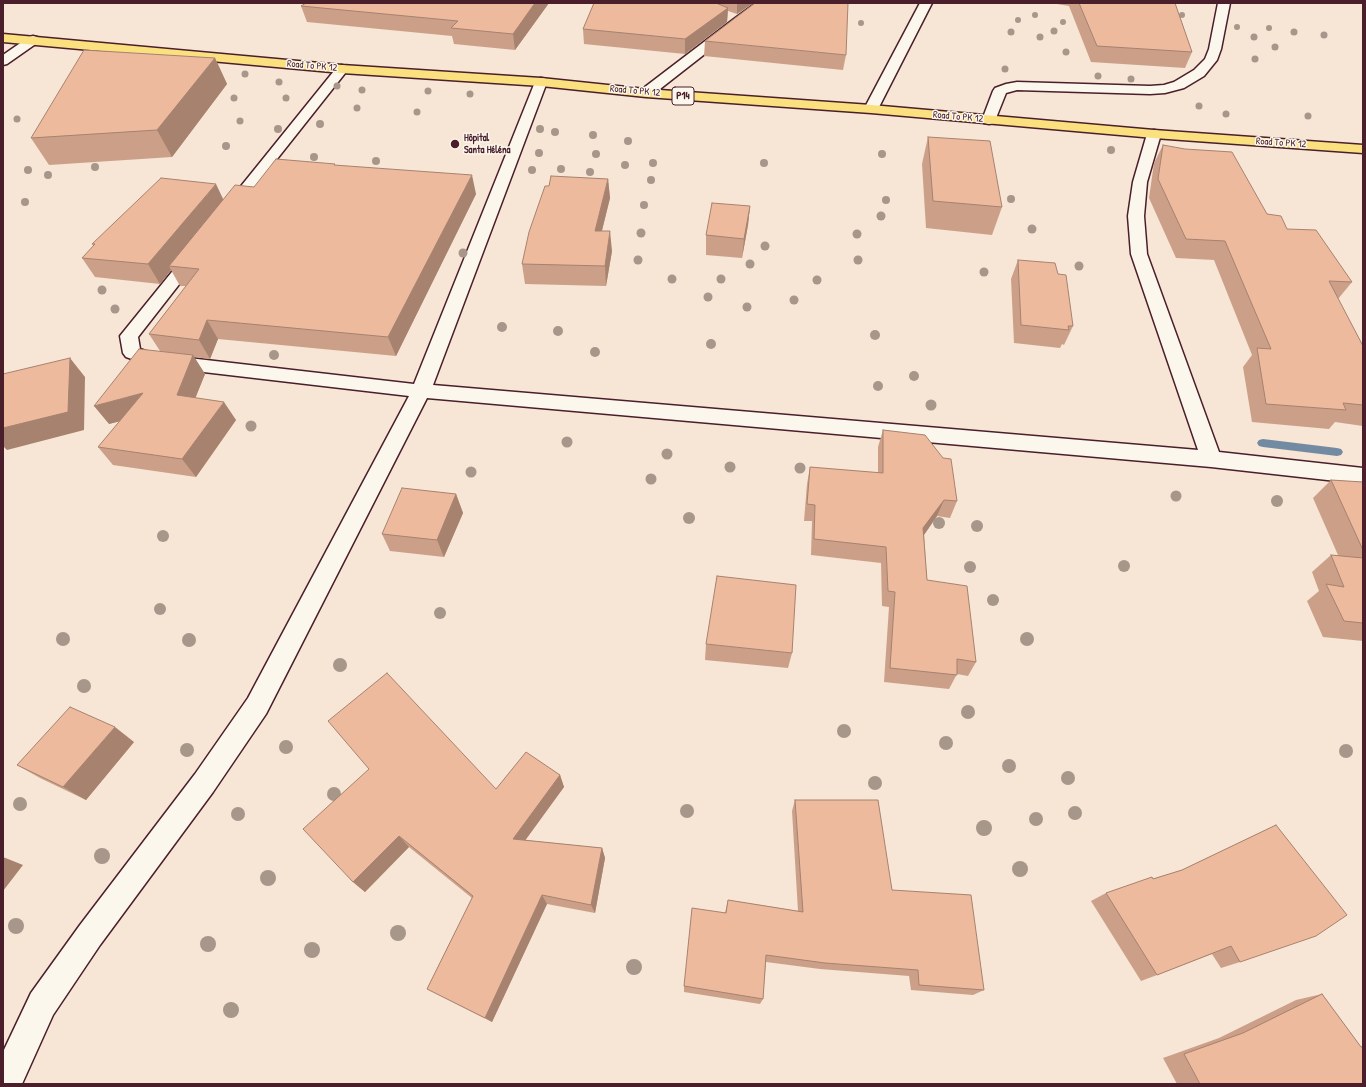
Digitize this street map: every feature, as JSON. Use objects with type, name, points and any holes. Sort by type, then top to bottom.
[{"type":"main road","name":"Road To PK 12","points":[[3,38],[342,69],[540,82],[646,93],[871,109],[1154,134],[1363,149]]},
{"type":"street","points":[[646,93],[738,21],[764,3]]},
{"type":"street","points":[[871,109],[926,3]]},
{"type":"street","points":[[989,120],[1000,91],[1006,88],[1017,86],[1150,90],[1165,89],[1179,85],[1199,73],[1211,60],[1215,49],[1224,3]]},
{"type":"street","points":[[723,15],[738,21]]},
{"type":"street","points":[[3,61],[34,40]]},
{"type":"street","points":[[223,218],[342,69]]},
{"type":"street","points":[[5,1084],[42,1004],[90,935],[204,784],[258,706],[421,391],[540,82]]},
{"type":"street","points":[[1154,134],[1140,182],[1136,216],[1139,254],[1211,459]]},
{"type":"street","points":[[203,243],[129,336],[132,352],[152,360],[421,391],[1211,459],[1363,476]]},
{"type":"building","points":[[306,3],[535,3],[513,34],[451,28],[458,21],[301,6]]},
{"type":"building","points":[[594,3],[716,3],[728,8],[685,39],[583,29]]},
{"type":"building","points":[[755,3],[848,3],[846,55],[705,41]]},
{"type":"building","points":[[1079,3],[1175,3],[1192,52],[1097,46]]},
{"type":"building","points":[[84,50],[215,58],[157,130],[31,138]]},
{"type":"building","points":[[928,137],[990,141],[1002,207],[933,201]]},
{"type":"building","points":[[1163,145],[1185,149],[1232,152],[1267,214],[1281,216],[1287,229],[1316,230],[1352,282],[1329,281],[1363,346],[1363,405],[1343,403],[1346,410],[1266,404],[1257,348],[1271,349],[1225,241],[1186,239],[1158,179]]},
{"type":"building","points":[[276,159],[335,164],[334,165],[472,175],[388,337],[207,320],[199,340],[149,334],[199,269],[169,266],[235,185],[254,187]]},
{"type":"building","points":[[551,176],[608,179],[595,231],[610,231],[605,266],[522,264],[529,232],[545,186],[549,186]]},
{"type":"building","points":[[161,178],[216,184],[148,264],[82,258],[95,244],[92,244]]},
{"type":"building","points":[[712,203],[750,206],[744,239],[706,235]]},
{"type":"building","points":[[1018,260],[1055,263],[1058,274],[1066,275],[1073,326],[1068,326],[1069,330],[1021,325]]},
{"type":"building","points":[[139,349],[193,355],[177,395],[224,402],[182,459],[98,447],[143,393],[94,406]]},
{"type":"building","points":[[70,358],[68,412],[3,428],[3,374]]},
{"type":"building","points":[[883,430],[925,435],[943,458],[951,459],[957,501],[944,500],[923,528],[927,580],[967,586],[976,662],[957,659],[957,675],[890,668],[895,592],[888,591],[886,547],[814,539],[815,505],[807,504],[810,467],[883,473]]},
{"type":"building","points":[[1331,480],[1363,482],[1363,550]]},
{"type":"building","points":[[402,488],[456,494],[437,540],[382,534]]},
{"type":"building","points":[[1331,555],[1363,558],[1363,623],[1344,621],[1326,584],[1344,587]]},
{"type":"building","points":[[717,576],[796,585],[792,653],[706,644]]},
{"type":"building","points":[[387,673],[496,789],[526,752],[560,775],[513,839],[602,848],[591,905],[542,895],[485,1018],[427,989],[473,896],[399,836],[353,882],[303,829],[369,769],[328,721]]},
{"type":"building","points":[[70,707],[115,727],[63,787],[17,765]]},
{"type":"building","points":[[795,800],[878,800],[892,890],[971,895],[984,990],[919,985],[918,970],[825,963],[766,955],[763,999],[684,986],[692,908],[726,913],[728,900],[803,912]]},
{"type":"building","points":[[1276,825],[1347,915],[1316,936],[1240,962],[1231,946],[1157,975],[1106,893],[1152,877],[1153,879],[1182,870]]},
{"type":"building","points":[[1322,994],[1361,1047],[1363,1047],[1363,1084],[1200,1084],[1184,1054],[1243,1033]]},
{"type":"waterway","points":[[1263,443],[1337,452]]},
{"type":"place","name":"Hôpital Santa Héléna","points":[[455,144]]}]
